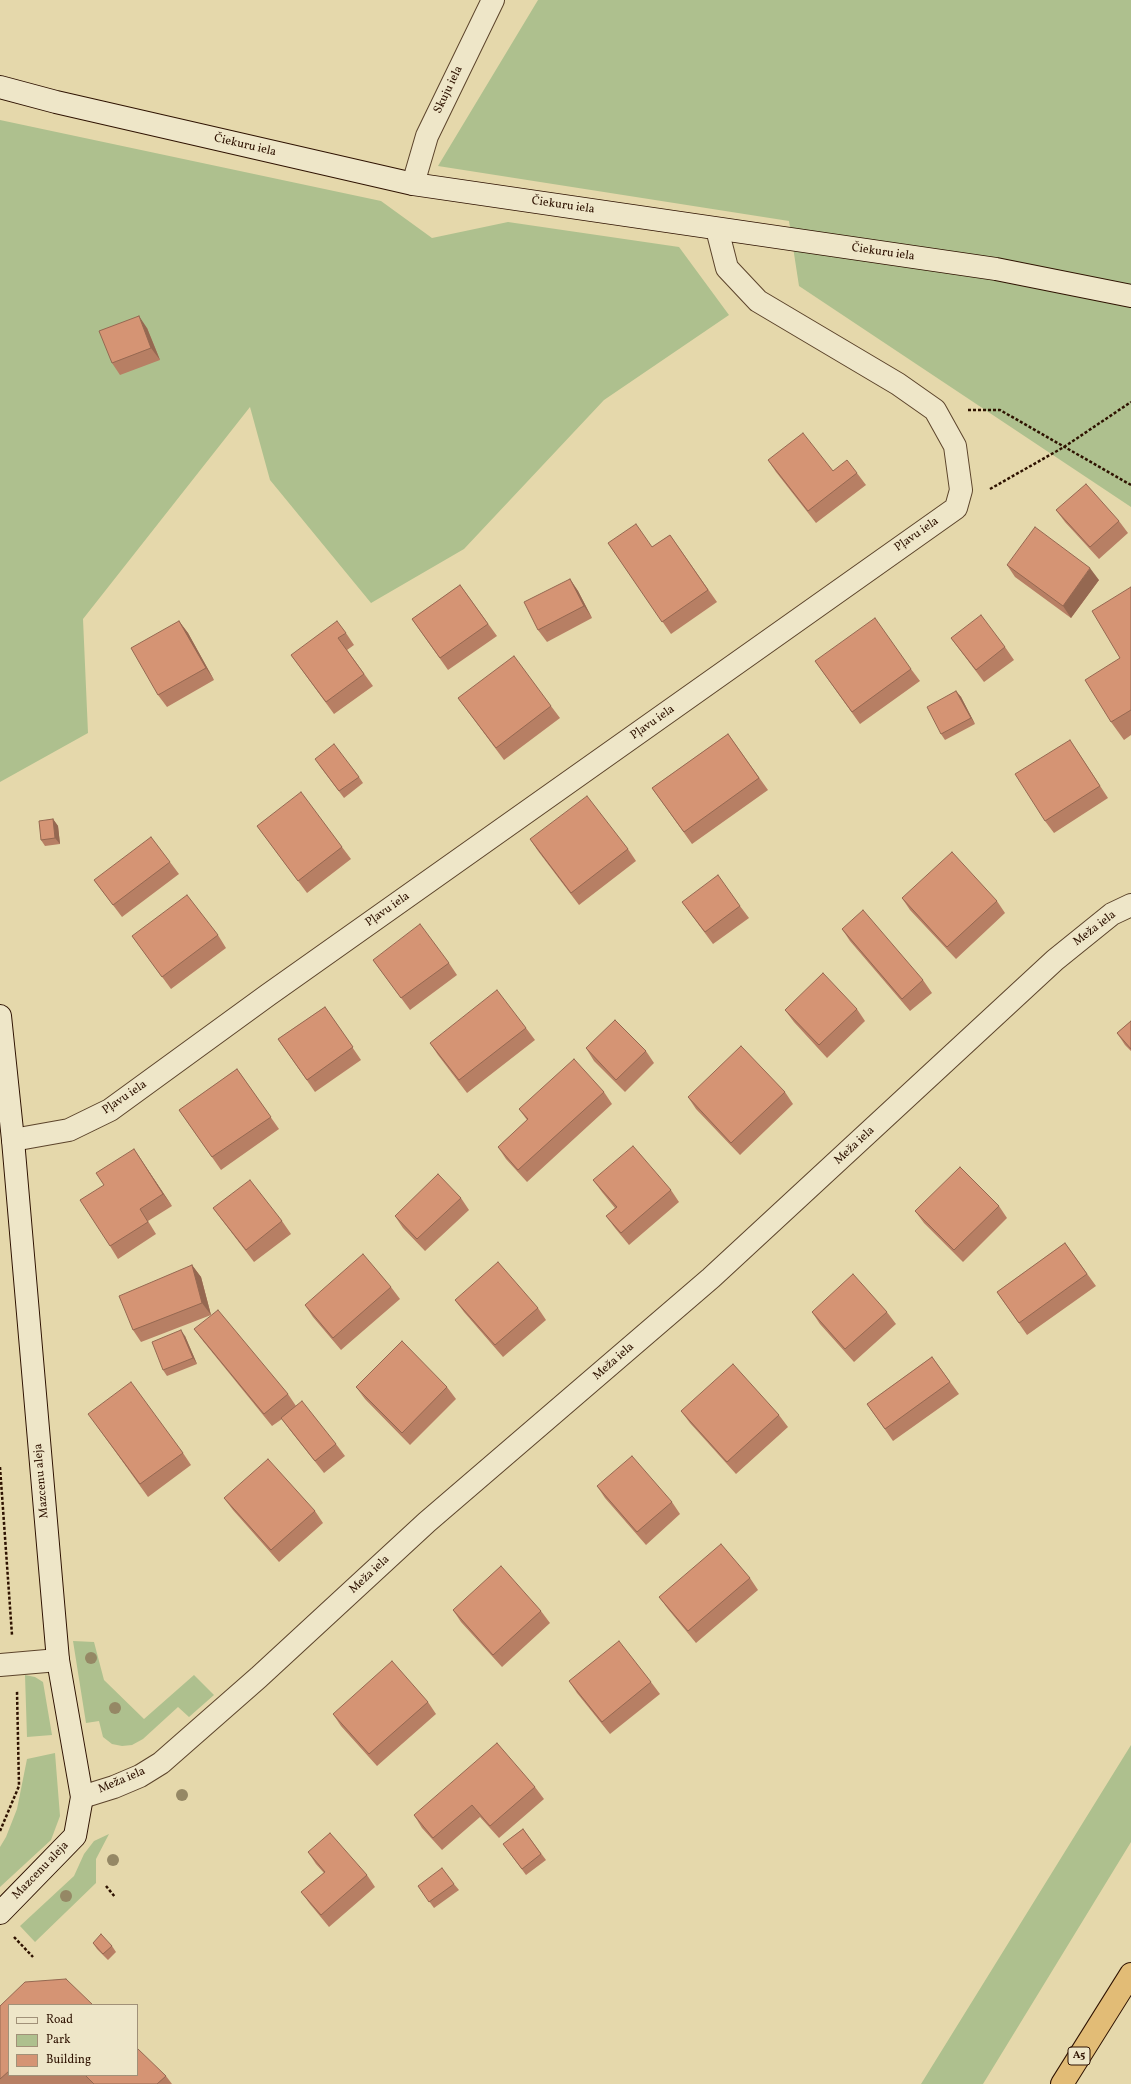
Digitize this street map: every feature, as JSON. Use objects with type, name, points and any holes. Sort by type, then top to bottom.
[{"type":"highway","name":"A5","points":[[1062,2084],[1131,1974]]},
{"type":"street","name":"Skuju iela","points":[[413,184],[427,136],[493,0]]},
{"type":"street","name":"Čiekuru iela","points":[[0,87],[56,102],[413,184],[996,269],[1131,296]]},
{"type":"street","points":[[718,229],[727,268],[758,301],[898,384],[935,410],[955,446],[961,490],[956,508]]},
{"type":"street","name":"Pļavu iela","points":[[13,1140],[69,1130],[110,1110],[275,990],[956,508]]},
{"type":"street","name":"Meža iela","points":[[82,1797],[114,1787],[140,1776],[161,1763],[259,1677],[427,1522],[711,1278],[1055,960],[1112,914],[1131,904]]},
{"type":"street","name":"Mazcenu aleja","points":[[0,1016],[4,1107],[13,1140],[58,1660],[82,1797],[75,1836],[0,1913]]},
{"type":"street","points":[[0,1665],[58,1660]]},
{"type":"path","points":[[956,508],[1064,447],[1131,402]]},
{"type":"path","points":[[935,410],[1000,410],[1131,484]]},
{"type":"path","points":[[106,1886],[115,1897]]},
{"type":"path","points":[[11,1934],[33,1957]]},
{"type":"green space","points":[[538,0],[1131,0],[1131,507],[799,286],[789,221],[438,166]]},
{"type":"green space","points":[[0,120],[381,201],[432,238],[508,222],[679,247],[729,315],[604,400],[464,549],[371,603],[270,480],[250,407],[83,619],[88,733],[0,782]]},
{"type":"green space","points":[[73,1641],[94,1642],[104,1680],[144,1719],[194,1675],[214,1695],[189,1717],[178,1707],[143,1739],[132,1745],[122,1746],[112,1744],[103,1737],[99,1721],[86,1723]]},
{"type":"green space","points":[[25,1675],[35,1677],[43,1682],[52,1735],[27,1737]]},
{"type":"green space","points":[[1131,1745],[1131,1842],[983,2084],[921,2084]]},
{"type":"green space","points":[[55,1753],[60,1816],[51,1840],[0,1887],[0,1847],[6,1837],[17,1809],[27,1759]]},
{"type":"green space","points":[[109,1834],[96,1859],[96,1883],[35,1942],[20,1926],[74,1876],[84,1854],[94,1841]]},
{"type":"building","points":[[139,316],[151,348],[112,363],[99,331]]},
{"type":"building","points":[[803,433],[833,471],[847,460],[857,473],[808,511],[768,460]]},
{"type":"building","points":[[1086,484],[1119,521],[1090,547],[1056,510]]},
{"type":"building","points":[[636,524],[652,547],[670,535],[708,590],[662,622],[608,543]]},
{"type":"building","points":[[1035,527],[1090,568],[1063,606],[1007,565]]},
{"type":"building","points":[[570,579],[584,606],[538,630],[524,602]]},
{"type":"building","points":[[460,585],[488,624],[440,658],[412,619]]},
{"type":"building","points":[[1131,587],[1131,710],[1111,722],[1085,680],[1120,658],[1092,611]]},
{"type":"building","points":[[981,615],[1005,647],[976,670],[951,638]]},
{"type":"building","points":[[875,618],[911,669],[852,712],[815,661]]},
{"type":"building","points":[[179,621],[206,668],[158,695],[131,648]]},
{"type":"building","points":[[337,621],[346,633],[338,638],[364,674],[326,702],[291,655]]},
{"type":"building","points":[[514,656],[551,706],[496,748],[458,698]]},
{"type":"building","points":[[956,691],[971,718],[941,734],[927,707]]},
{"type":"building","points":[[728,734],[759,778],[684,832],[652,788]]},
{"type":"building","points":[[1070,740],[1100,786],[1045,821],[1015,774]]},
{"type":"building","points":[[334,744],[359,777],[339,791],[315,759]]},
{"type":"building","points":[[301,792],[342,847],[298,881],[257,826]]},
{"type":"building","points":[[587,796],[628,849],[571,893],[530,839]]},
{"type":"building","points":[[53,819],[55,838],[41,840],[39,821]]},
{"type":"building","points":[[151,837],[170,862],[113,905],[94,880]]},
{"type":"building","points":[[952,852],[997,901],[947,947],[902,898]]},
{"type":"building","points":[[718,875],[740,906],[705,932],[682,902]]},
{"type":"building","points":[[187,895],[218,935],[162,977],[132,936]]},
{"type":"building","points":[[863,910],[923,980],[902,999],[842,929]]},
{"type":"building","points":[[420,924],[449,963],[401,998],[373,960]]},
{"type":"building","points":[[823,973],[857,1009],[819,1045],[785,1010]]},
{"type":"building","points":[[497,990],[526,1028],[459,1080],[430,1043]]},
{"type":"building","points":[[325,1007],[353,1047],[307,1080],[278,1039]]},
{"type":"building","points":[[615,1020],[646,1051],[616,1080],[586,1048]]},
{"type":"building","points":[[1131,1021],[1131,1049],[1117,1033]]},
{"type":"building","points":[[741,1046],[785,1092],[731,1143],[688,1097]]},
{"type":"building","points":[[574,1059],[604,1092],[518,1170],[498,1147],[528,1119],[519,1109]]},
{"type":"building","points":[[237,1069],[271,1117],[212,1157],[179,1110]]},
{"type":"building","points":[[633,1146],[671,1190],[621,1233],[606,1216],[617,1207],[593,1180]]},
{"type":"building","points":[[134,1149],[163,1194],[140,1209],[148,1222],[110,1246],[80,1200],[104,1185],[96,1173]]},
{"type":"building","points":[[960,1167],[999,1206],[954,1250],[915,1211]]},
{"type":"building","points":[[438,1174],[461,1198],[417,1239],[395,1216]]},
{"type":"building","points":[[250,1180],[282,1221],[246,1250],[213,1208]]},
{"type":"building","points":[[1065,1243],[1087,1274],[1019,1323],[997,1292]]},
{"type":"building","points":[[363,1254],[391,1287],[333,1338],[305,1305]]},
{"type":"building","points":[[498,1262],[538,1308],[495,1345],[455,1300]]},
{"type":"building","points":[[192,1265],[202,1303],[133,1330],[119,1296]]},
{"type":"building","points":[[853,1274],[887,1312],[845,1349],[812,1312]]},
{"type":"building","points":[[218,1310],[288,1394],[264,1414],[194,1329]]},
{"type":"building","points":[[181,1330],[193,1358],[163,1370],[152,1342]]},
{"type":"building","points":[[402,1341],[447,1387],[402,1433],[356,1387]]},
{"type":"building","points":[[932,1357],[950,1382],[885,1429],[867,1404]]},
{"type":"building","points":[[733,1364],[779,1415],[727,1462],[681,1411]]},
{"type":"building","points":[[131,1382],[183,1453],[140,1484],[88,1414]]},
{"type":"building","points":[[302,1401],[336,1444],[315,1461],[281,1418]]},
{"type":"building","points":[[632,1456],[672,1502],[637,1532],[597,1486]]},
{"type":"building","points":[[268,1459],[315,1511],[271,1550],[224,1498]]},
{"type":"building","points":[[721,1544],[750,1578],[688,1631],[659,1597]]},
{"type":"building","points":[[501,1566],[541,1611],[493,1655],[453,1610]]},
{"type":"building","points":[[619,1641],[651,1682],[602,1722],[569,1681]]},
{"type":"building","points":[[392,1661],[428,1702],[369,1754],[333,1714]]},
{"type":"building","points":[[497,1743],[535,1787],[490,1826],[472,1805],[433,1838],[414,1815]]},
{"type":"building","points":[[523,1829],[541,1854],[522,1869],[503,1844]]},
{"type":"building","points":[[330,1833],[367,1875],[321,1915],[301,1892],[325,1872],[308,1852]]},
{"type":"building","points":[[442,1868],[454,1884],[429,1902],[418,1886]]},
{"type":"building","points":[[101,1934],[112,1946],[103,1954],[93,1943]]},
{"type":"building","points":[[66,1979],[92,2004],[8,2004],[8,2072],[0,2079],[0,2006],[25,1982]]},
{"type":"building","points":[[138,2049],[166,2076],[157,2084],[94,2084],[86,2076],[138,2076]]}]
